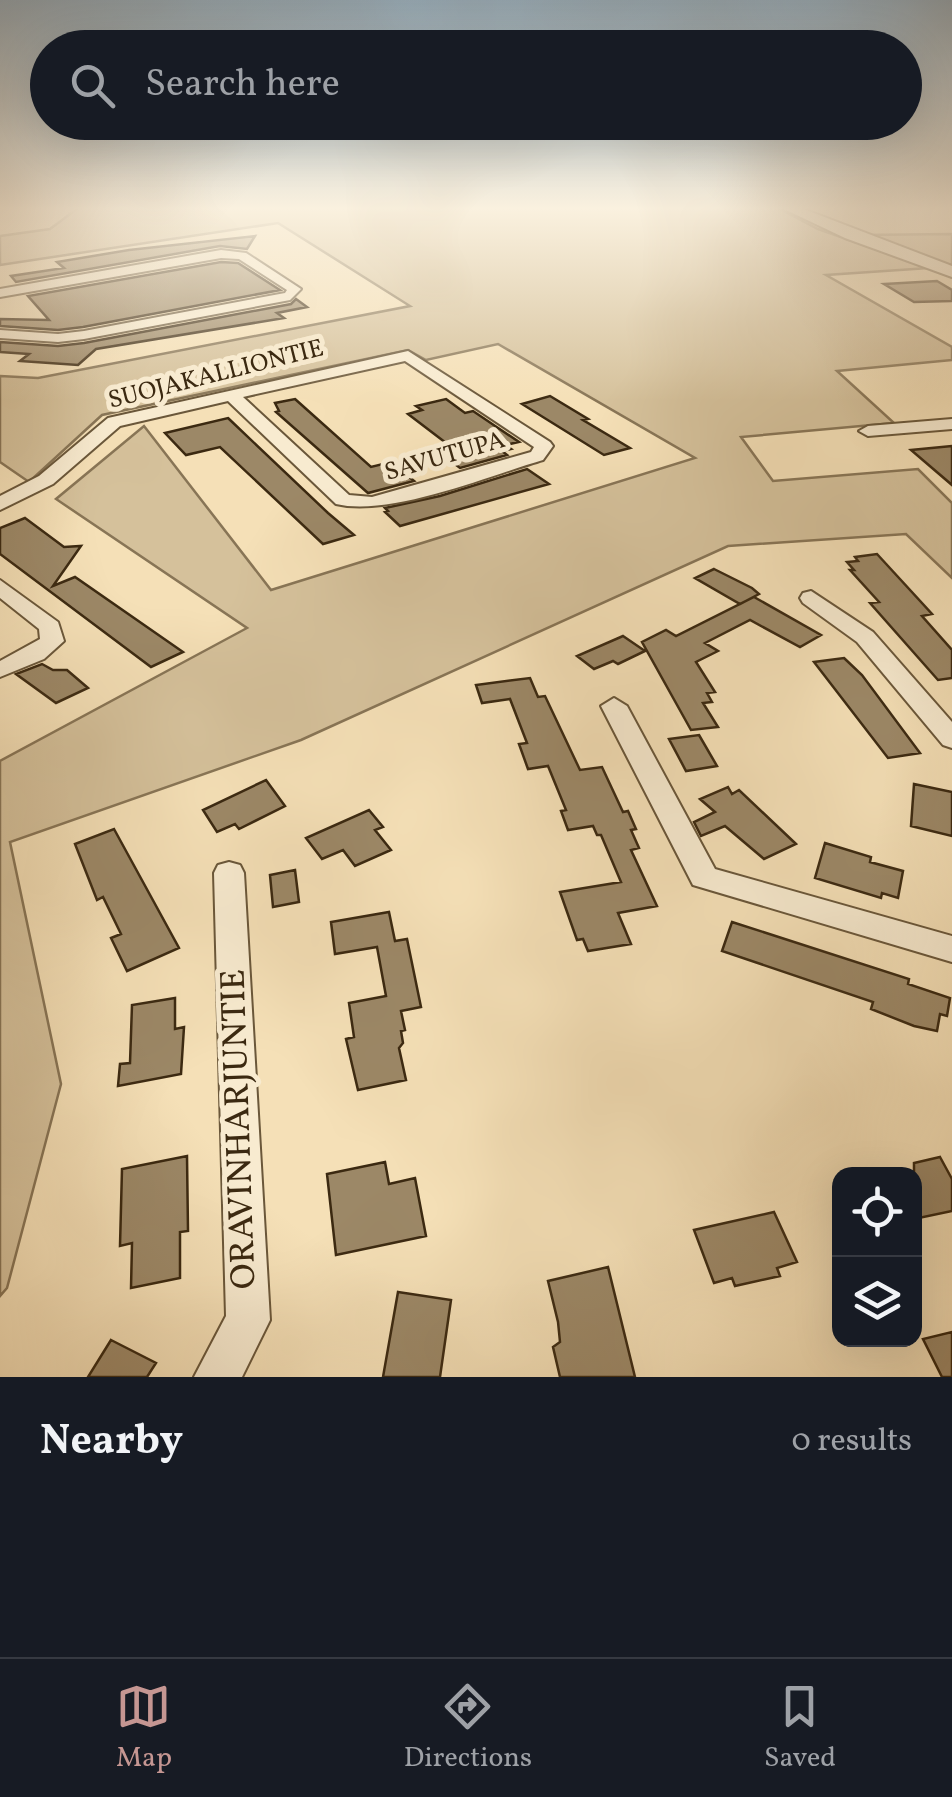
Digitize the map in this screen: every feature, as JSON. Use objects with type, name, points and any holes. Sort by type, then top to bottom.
[{"type":"street","points":[[3,292],[116,272]]},
{"type":"street","points":[[0,334],[58,338],[84,335],[290,296],[294,289],[268,272]]},
{"type":"street","name":"SAVUTUPA","points":[[231,394],[342,500],[372,503],[537,456],[544,446],[408,356]]},
{"type":"street","name":"SUOJAKALLIONTIE","points":[[0,504],[46,480],[114,422],[408,356]]},
{"type":"street","points":[[868,431],[952,424]]},
{"type":"street","points":[[0,587],[50,626],[52,641],[36,654],[0,670]]},
{"type":"street","points":[[811,598],[865,638],[952,739]]},
{"type":"street","points":[[614,706],[704,877],[952,950]]},
{"type":"street","name":"ORAVINHARJUNTIE","points":[[216,1377],[248,1320],[230,873]]},
{"type":"shaded area","points":[[356,272],[866,272],[826,275],[952,347],[952,360],[837,371],[894,423],[741,437],[773,481],[918,469],[952,503],[952,578],[906,534],[728,546],[301,740],[10,842],[61,1084],[7,1288],[0,1296],[0,761],[247,628],[56,499],[144,426],[271,590],[695,458],[498,344],[426,360],[408,350],[102,415],[29,482],[0,462],[0,376],[38,378],[410,306]]},
{"type":"building","points":[[36,272],[71,272],[16,282],[11,276]]},
{"type":"building","points":[[163,272],[252,272],[280,290],[83,327],[58,330],[0,326],[0,319],[49,320],[28,296]]},
{"type":"building","points":[[937,281],[952,290],[952,301],[914,302],[884,284]]},
{"type":"building","points":[[296,299],[307,307],[277,313],[284,318],[96,349],[78,365],[20,361],[29,354],[0,352],[0,342],[58,346],[84,343],[291,304]]},
{"type":"building","points":[[550,396],[630,448],[604,455],[522,404]]},
{"type":"building","points":[[295,399],[371,467],[391,462],[414,481],[368,493],[276,412],[279,411],[275,403]]},
{"type":"building","points":[[446,399],[465,413],[473,411],[519,442],[505,445],[511,449],[502,451],[507,455],[460,468],[436,450],[450,446],[408,414],[422,410],[416,406]]},
{"type":"building","points":[[228,418],[354,535],[323,544],[220,447],[186,455],[165,433]]},
{"type":"building","points":[[952,446],[952,485],[911,450]]},
{"type":"building","points":[[527,469],[549,484],[400,526],[385,512],[385,508]]},
{"type":"building","points":[[25,518],[64,547],[81,546],[53,586],[75,577],[183,652],[151,667],[0,554],[0,528]]},
{"type":"building","points":[[877,554],[932,614],[922,616],[952,650],[952,678],[938,680],[870,603],[879,602],[850,570],[854,570],[847,562],[858,561],[855,557]]},
{"type":"building","points":[[714,569],[759,594],[740,604],[695,578]]},
{"type":"building","points":[[754,597],[821,635],[800,647],[750,620],[705,643],[718,651],[696,662],[715,692],[707,693],[712,702],[703,703],[718,727],[691,730],[642,642],[666,630],[676,636]]},
{"type":"building","points":[[623,636],[645,651],[618,664],[613,661],[594,669],[577,656]]},
{"type":"building","points":[[844,658],[862,675],[920,753],[888,758],[814,662]]},
{"type":"building","points":[[42,664],[53,670],[67,670],[88,688],[56,703],[16,674]]},
{"type":"building","points":[[530,678],[538,697],[545,696],[580,770],[602,767],[623,812],[628,811],[636,829],[631,830],[639,848],[631,850],[657,906],[618,913],[631,944],[588,951],[583,939],[577,940],[560,892],[621,882],[601,835],[593,826],[568,830],[561,811],[566,810],[548,766],[528,769],[519,744],[527,743],[510,699],[482,703],[476,685]]},
{"type":"building","points":[[699,735],[717,766],[686,771],[669,739]]},
{"type":"building","points":[[266,780],[285,806],[239,829],[235,824],[217,832],[203,810]]},
{"type":"building","points":[[914,784],[952,792],[952,836],[911,826]]},
{"type":"building","points":[[728,787],[732,794],[739,790],[796,844],[764,859],[725,826],[701,836],[694,822],[715,812],[700,799]]},
{"type":"building","points":[[369,810],[383,827],[375,830],[391,850],[355,866],[343,850],[322,859],[306,838]]},
{"type":"building","points":[[114,829],[179,948],[127,971],[111,938],[121,934],[103,897],[97,900],[75,844]]},
{"type":"building","points":[[825,843],[903,871],[898,898],[882,893],[881,898],[815,878]]},
{"type":"building","points":[[295,870],[299,902],[273,907],[270,875]]},
{"type":"building","points":[[389,912],[395,941],[407,939],[421,1007],[401,1011],[405,1030],[401,1031],[403,1043],[399,1048],[406,1080],[358,1090],[346,1039],[354,1037],[349,1003],[386,996],[377,947],[335,954],[331,922]]},
{"type":"building","points":[[732,922],[909,979],[908,984],[950,998],[947,1016],[940,1014],[937,1031],[914,1026],[871,1009],[873,1002],[722,951]]},
{"type":"building","points":[[175,998],[175,1029],[184,1027],[181,1074],[118,1086],[120,1064],[130,1063],[132,1005]]},
{"type":"building","points":[[187,1156],[188,1231],[180,1232],[180,1278],[131,1288],[132,1243],[120,1246],[122,1169]]},
{"type":"building","points":[[940,1157],[952,1179],[952,1211],[922,1217],[922,1167],[914,1167],[914,1163]]},
{"type":"building","points":[[385,1162],[389,1184],[415,1178],[426,1236],[336,1255],[327,1174]]},
{"type":"building","points":[[774,1212],[797,1262],[777,1268],[780,1276],[735,1286],[732,1278],[714,1283],[694,1230]]},
{"type":"building","points":[[608,1267],[635,1377],[560,1377],[553,1347],[560,1342],[558,1322],[548,1281]]},
{"type":"building","points":[[398,1292],[451,1300],[440,1377],[383,1377]]},
{"type":"building","points":[[952,1332],[952,1377],[942,1377],[923,1339]]},
{"type":"building","points":[[111,1340],[156,1363],[147,1377],[88,1377]]}]
